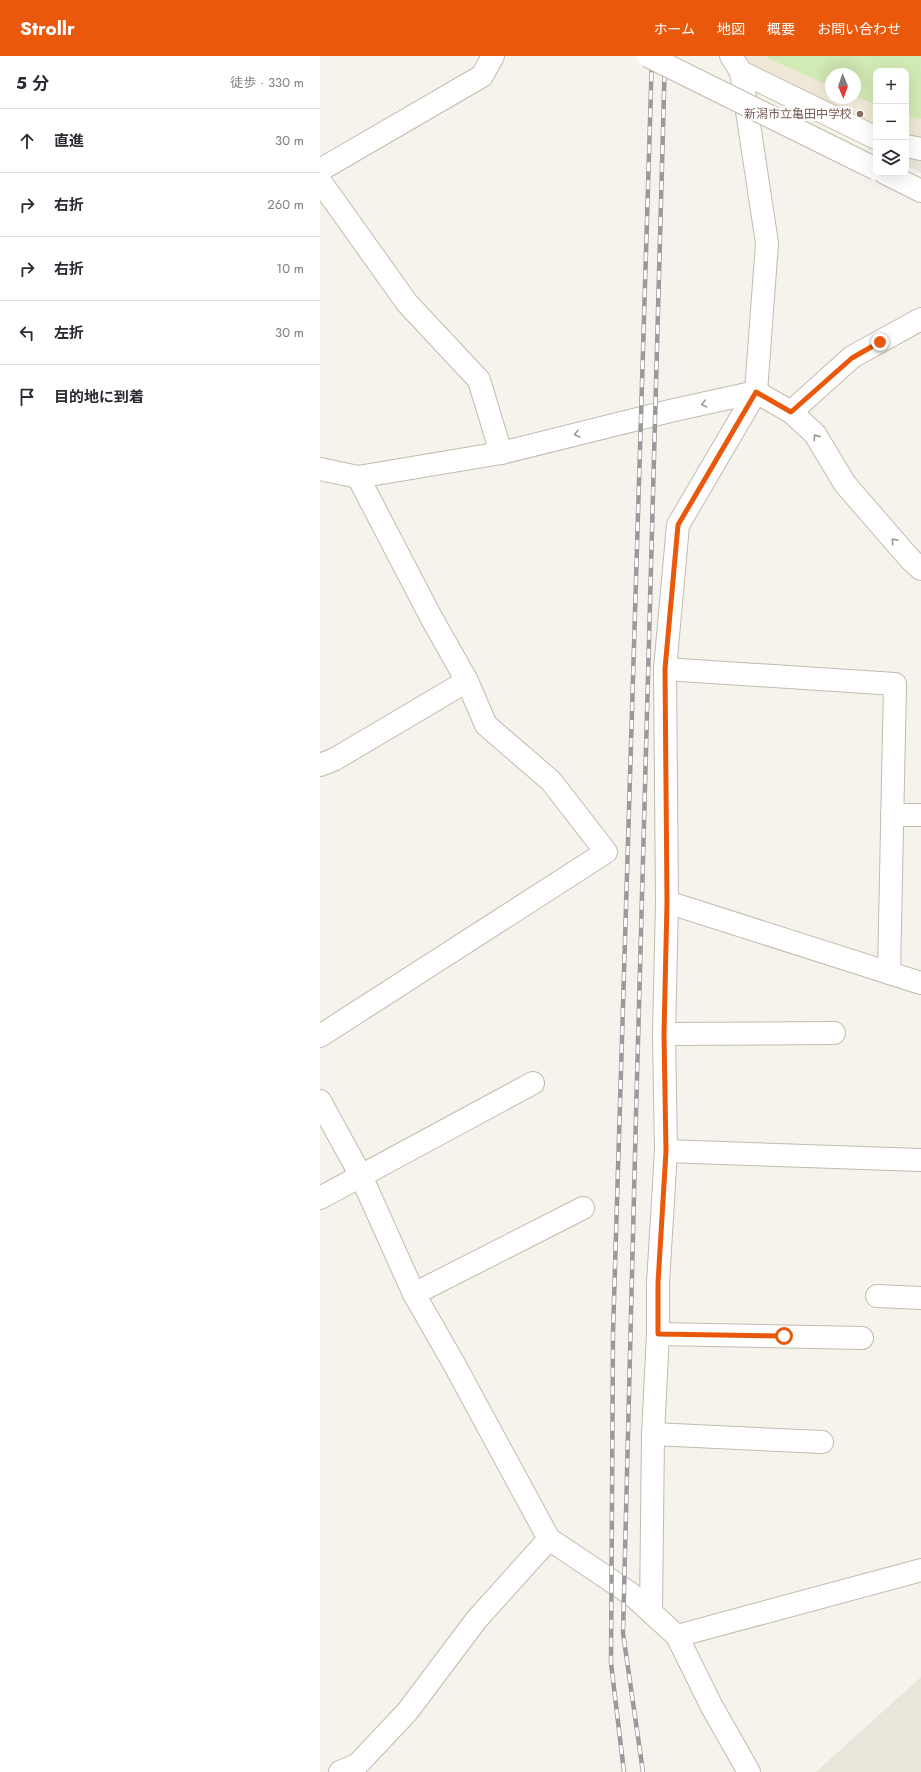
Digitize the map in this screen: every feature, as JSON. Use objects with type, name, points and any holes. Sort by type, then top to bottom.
[{"type":"street","points":[[320,170],[482,76],[493,56]]},
{"type":"street","points":[[648,56],[873,168]]},
{"type":"street","points":[[736,64],[873,136]]},
{"type":"street","points":[[651,1612],[653,1434],[658,1334],[658,1283],[666,1151],[664,1034],[667,902],[665,669],[678,525],[756,392],[767,243],[736,64]]},
{"type":"street","points":[[909,147],[921,149]]},
{"type":"street","points":[[891,176],[921,191]]},
{"type":"street","points":[[320,181],[407,303],[479,380],[501,453]]},
{"type":"street","points":[[791,412],[852,358],[921,319]]},
{"type":"street","points":[[320,469],[358,476],[501,453],[670,411],[756,392],[791,412],[815,434],[845,484],[910,559],[921,569]]},
{"type":"street","points":[[320,1036],[606,852],[551,781],[486,725],[468,681],[432,619],[358,476]]},
{"type":"street","points":[[665,669],[895,684],[889,973]]},
{"type":"street","points":[[320,765],[335,759],[468,681]]},
{"type":"street","points":[[892,815],[921,815]]},
{"type":"street","points":[[667,902],[921,983]]},
{"type":"street","points":[[664,1034],[834,1033]]},
{"type":"street","points":[[320,1198],[534,1083]]},
{"type":"street","points":[[320,1101],[361,1176],[414,1294],[453,1362],[549,1539],[631,1594],[677,1636],[712,1707],[749,1772]]},
{"type":"street","points":[[666,1151],[921,1160]]},
{"type":"street","points":[[414,1294],[583,1208]]},
{"type":"street","points":[[877,1296],[921,1298]]},
{"type":"street","points":[[658,1334],[862,1338]]},
{"type":"street","points":[[653,1434],[822,1442]]},
{"type":"street","points":[[340,1772],[357,1765],[407,1712],[477,1619],[549,1539]]},
{"type":"street","points":[[677,1636],[921,1570]]},
{"type":"shaded area","name":"新潟市立亀田中学校","points":[[741,56],[921,56],[921,141],[909,139],[909,68],[873,68],[873,128],[748,67]]},
{"type":"shaded area","points":[[909,153],[921,155],[921,173],[909,167]]},
{"type":"shaded area","points":[[921,1677],[921,1772],[816,1772]]},
{"type":"green space","points":[[767,56],[921,56],[921,119],[909,117],[909,68],[873,68],[873,104],[861,99],[861,68],[825,68],[825,83],[769,59]]},
{"type":"railway","points":[[624,1772],[611,1663],[613,1333],[652,56]]},
{"type":"railway","points":[[643,1772],[623,1633],[665,56]]},
{"type":"place","name":"新潟市立亀田中学校","points":[[860,114]]},
{"type":"route","points":[[784,1336],[658,1334],[658,1283],[666,1151],[664,1034],[667,902],[665,669],[678,525],[756,392],[791,412],[852,358],[880,342]]}]
